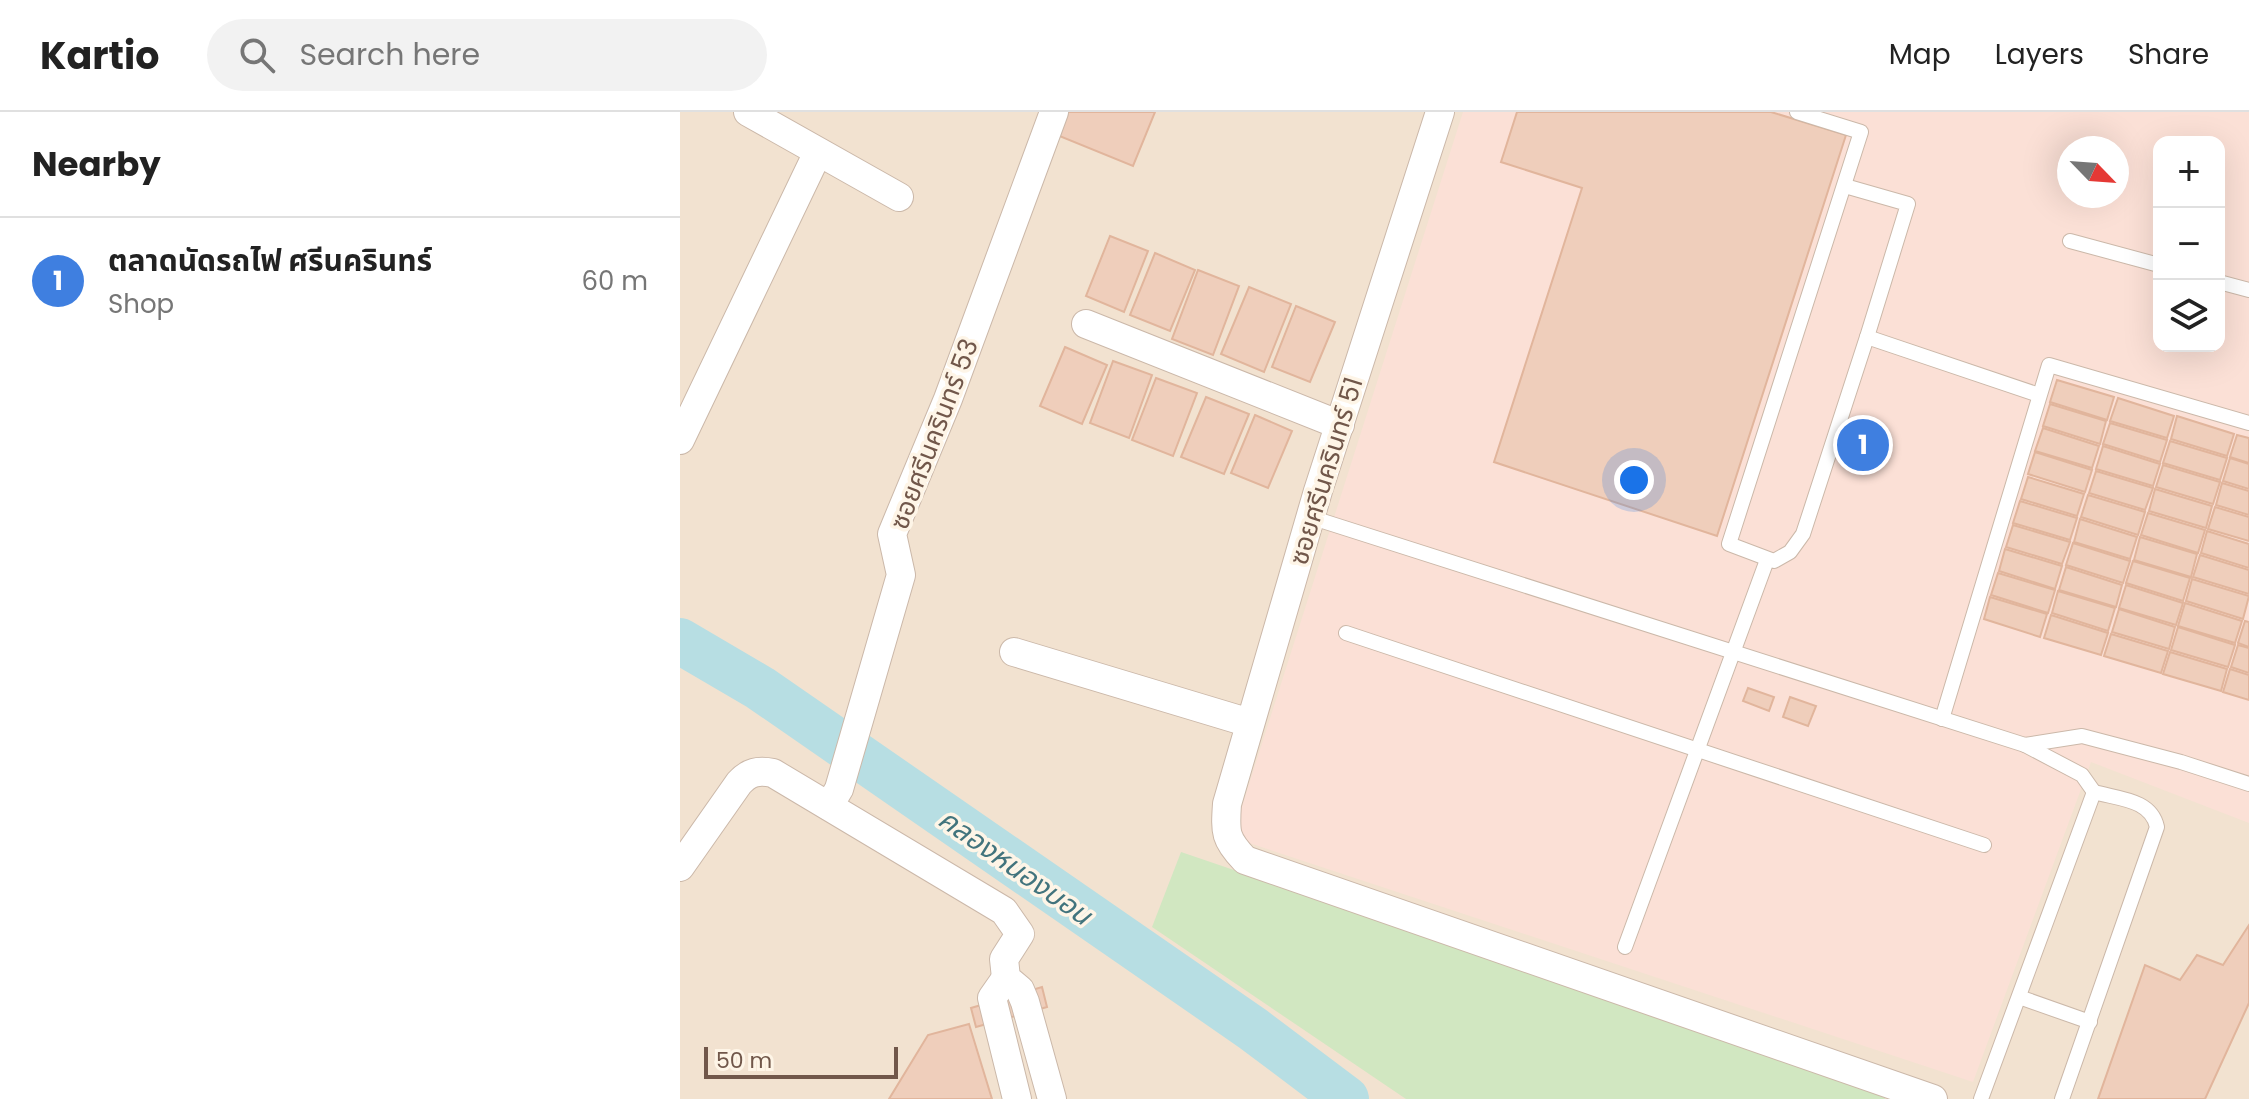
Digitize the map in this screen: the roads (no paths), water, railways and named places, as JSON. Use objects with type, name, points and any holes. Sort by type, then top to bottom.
[{"type":"street","points":[[748,112],[899,197]]},
{"type":"street","name":"ซอยศรีนครินทร์ 53","points":[[834,798],[901,575],[892,534],[948,399],[1054,112]]},
{"type":"street","name":"ซอยศรีนครินทร์ 51","points":[[1440,112],[1310,517],[1227,804],[1225,833],[1232,847],[1245,860],[1933,1099]]},
{"type":"street","points":[[680,440],[818,152]]},
{"type":"street","points":[[1086,324],[1340,425]]},
{"type":"street","points":[[1014,652],[1250,723]]},
{"type":"street","points":[[680,867],[739,783],[755,772],[773,773],[834,798],[1004,911],[1020,934],[1004,959],[1006,978],[992,998],[1017,1099]]},
{"type":"street","points":[[1006,978],[1020,990],[1025,1002],[1052,1099]]},
{"type":"lane","points":[[1797,112],[1861,132],[1729,544],[1767,560],[1774,561],[1790,552],[1803,534],[1908,204],[1845,186]]},
{"type":"lane","points":[[2070,241],[2153,263]]},
{"type":"lane","points":[[2225,284],[2249,290]]},
{"type":"lane","points":[[1867,337],[2039,395]]},
{"type":"lane","points":[[1942,719],[2049,365],[2249,423]]},
{"type":"lane","points":[[1310,517],[2025,745],[2082,775],[2094,792],[2143,805],[2155,818],[2157,827],[2062,1099]]},
{"type":"lane","points":[[1625,947],[1767,560]]},
{"type":"lane","points":[[1346,633],[1984,845]]},
{"type":"lane","points":[[2025,745],[2082,736],[2249,784]]},
{"type":"lane","points":[[1981,1099],[2094,792]]},
{"type":"lane","points":[[2019,997],[2090,1022]]},
{"type":"waterway","name":"คลองหนองบอน","points":[[680,641],[760,688],[1253,1029],[1346,1099]]},
{"type":"place","name":"ตลาดนัดรถไฟ ศรีนครินทร์","points":[[1863,445]]}]
